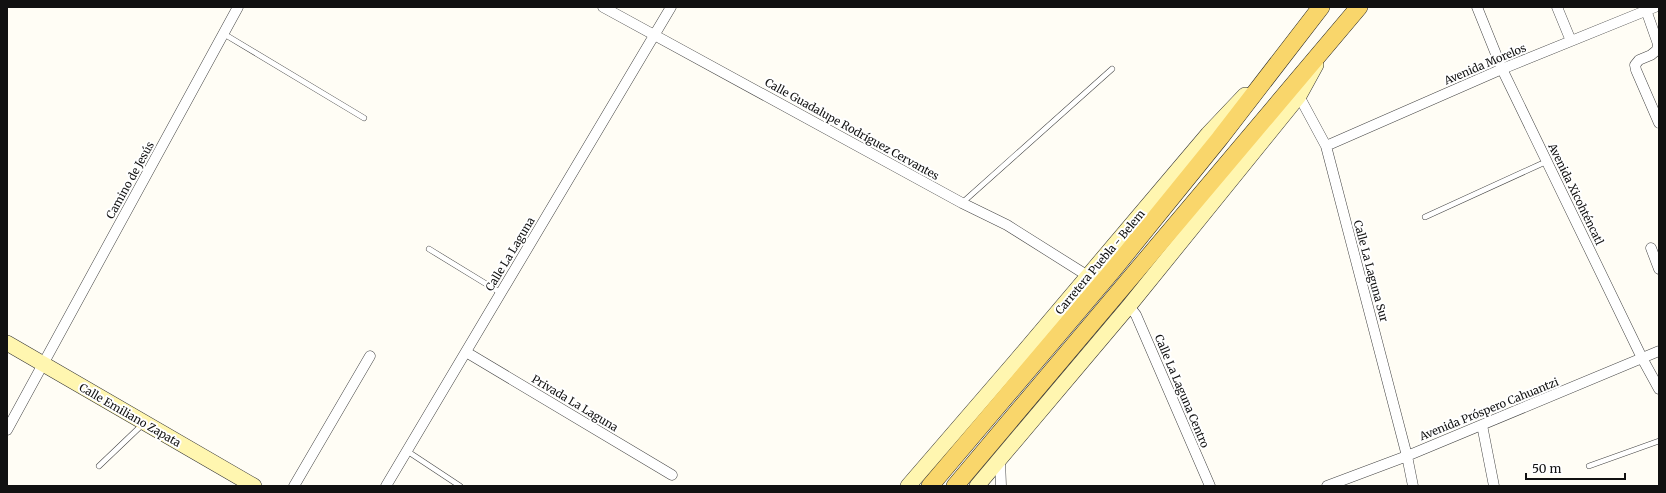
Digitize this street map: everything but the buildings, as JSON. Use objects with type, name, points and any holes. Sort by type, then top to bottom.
[{"type":"main road","name":"Carretera Puebla - Belem","points":[[930,486],[1113,270],[1220,138],[1321,7]]},
{"type":"main road","points":[[955,486],[1359,7]]},
{"type":"street","name":"Camino de Jesús","points":[[7,430],[238,7]]},
{"type":"street","name":"Calle Guadalupe Rodríguez Cervantes","points":[[603,7],[962,203],[1006,225],[1088,276]]},
{"type":"street","name":"Calle La Laguna","points":[[386,486],[671,7]]},
{"type":"street","name":"Avenida Xicohténcatl","points":[[1477,7],[1502,69],[1642,358],[1659,389]]},
{"type":"street","points":[[1557,7],[1571,41]]},
{"type":"street","points":[[1650,9],[1658,44],[1657,50],[1651,55],[1639,60],[1635,65],[1659,123]]},
{"type":"street","name":"Avenida Morelos","points":[[1326,146],[1502,69],[1650,9]]},
{"type":"street","name":"Carretera Puebla - Belem","points":[[908,486],[1208,134],[1296,40]]},
{"type":"street","points":[[977,486],[1129,306],[1299,96],[1324,50]]},
{"type":"street","name":"Calle La Laguna Sur","points":[[1299,96],[1326,146],[1407,456],[1413,486]]},
{"type":"street","points":[[1651,248],[1659,269]]},
{"type":"street","name":"Calle La Laguna Centro","points":[[1129,306],[1136,315],[1210,486]]},
{"type":"street","name":"Calle Emiliano Zapata","points":[[7,343],[252,485]]},
{"type":"street","name":"Privada La Laguna","points":[[466,352],[672,475]]},
{"type":"street","name":"Avenida Próspero Cahuantzi","points":[[1327,486],[1407,456],[1659,352]]},
{"type":"street","points":[[294,486],[370,356]]},
{"type":"street","points":[[1482,425],[1494,486]]},
{"type":"street","points":[[1000,458],[1001,486]]},
{"type":"lane","points":[[224,34],[364,118]]},
{"type":"lane","points":[[962,203],[1112,69]]},
{"type":"lane","points":[[1425,217],[1547,162]]},
{"type":"lane","points":[[429,249],[501,292]]},
{"type":"lane","points":[[99,466],[144,423]]},
{"type":"lane","points":[[1589,466],[1659,441]]},
{"type":"lane","points":[[407,452],[460,486]]}]
